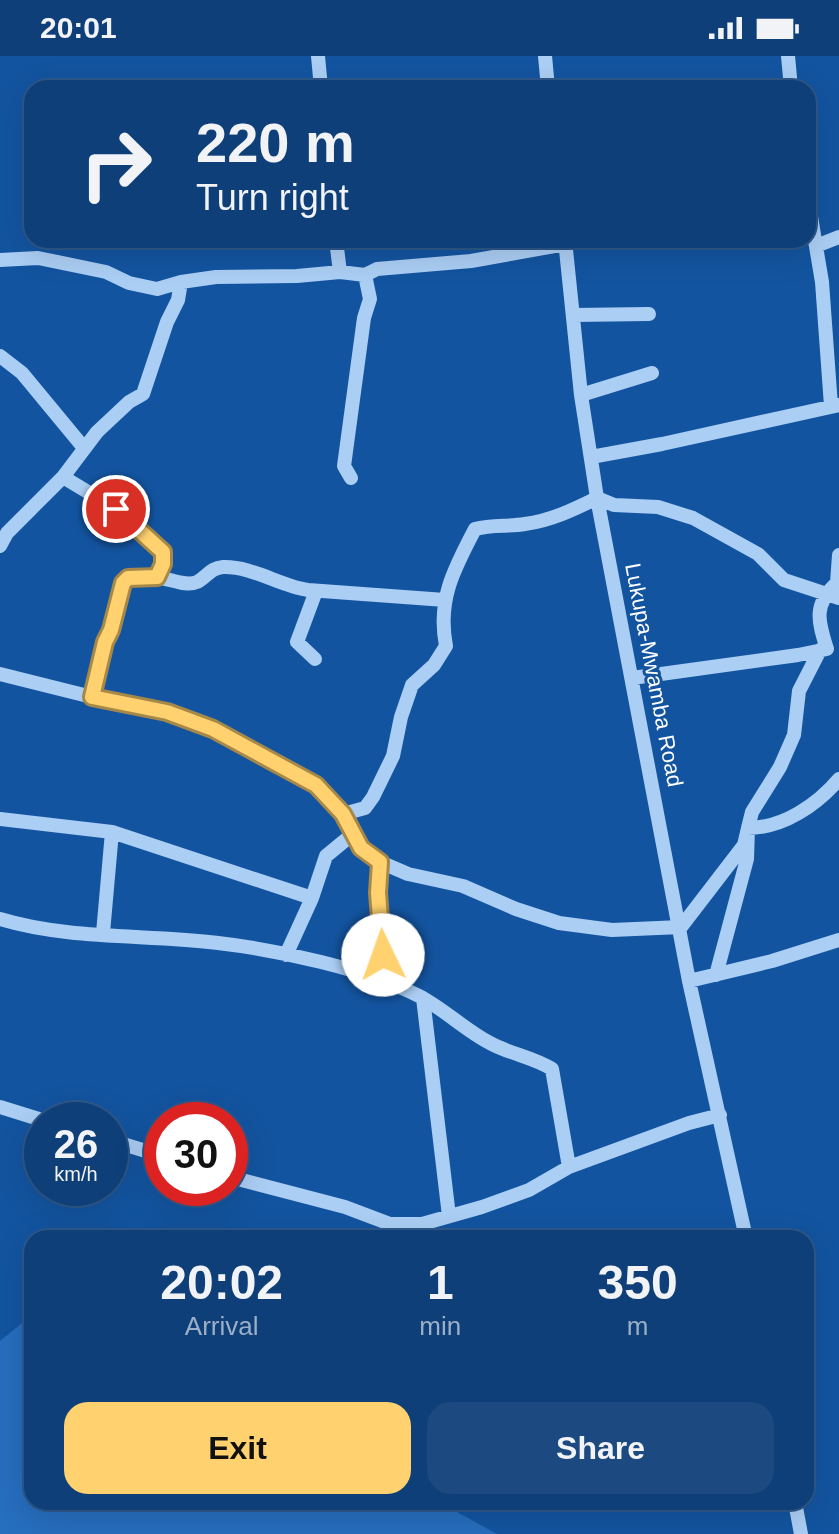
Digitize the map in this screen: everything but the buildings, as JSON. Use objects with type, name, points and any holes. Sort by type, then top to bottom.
[{"type":"street","points":[[318,56],[320,80]]},
{"type":"street","points":[[545,56],[547,80]]},
{"type":"street","points":[[788,56],[790,80]]},
{"type":"street","points":[[591,457],[835,406],[816,246],[839,237]]},
{"type":"street","points":[[337,248],[340,272]]},
{"type":"street","points":[[0,260],[38,258],[106,272],[129,283],[157,289],[216,277],[340,272],[365,275],[377,269],[471,261],[536,248]]},
{"type":"street","name":"Lukupa-Mwamba Road","points":[[567,248],[581,395],[597,498],[689,981],[744,1230]]},
{"type":"street","points":[[351,478],[344,466],[354,383],[370,299],[365,275]]},
{"type":"street","points":[[0,546],[7,533],[63,477],[97,432],[129,402],[143,394],[167,322],[178,300],[181,282]]},
{"type":"street","points":[[573,315],[649,314]]},
{"type":"street","points":[[0,356],[22,373],[84,448]]},
{"type":"street","points":[[581,395],[652,373]]},
{"type":"street","points":[[63,477],[116,509],[157,544],[163,552],[163,564],[157,577]]},
{"type":"street","points":[[343,814],[365,808],[373,797],[393,756],[412,685],[434,665],[446,646],[447,585],[475,529],[488,525],[524,525],[541,521],[597,498],[614,505],[658,507],[693,518],[758,554],[784,580],[832,596]]},
{"type":"street","points":[[632,678],[827,649],[818,621],[837,583],[839,555]]},
{"type":"street","points":[[92,697],[105,642],[123,583],[128,578],[157,577],[196,583],[209,571],[221,567],[238,568],[291,587],[316,591],[445,600]]},
{"type":"street","points":[[315,659],[297,642],[316,591]]},
{"type":"street","points":[[0,674],[167,712],[213,729],[316,785],[343,814],[361,848],[380,862],[408,874],[463,886],[516,909],[559,923],[612,930],[681,927],[744,845],[752,812],[780,767],[794,735],[799,691],[820,650]]},
{"type":"street","points":[[748,828],[764,828],[788,818],[823,797],[839,779]]},
{"type":"street","points":[[0,819],[112,832],[312,898]]},
{"type":"street","points":[[716,975],[747,859],[748,828]]},
{"type":"street","points":[[103,933],[112,832]]},
{"type":"street","points":[[286,955],[312,898],[326,856],[354,833]]},
{"type":"street","points":[[380,862],[378,893],[383,955],[380,978]]},
{"type":"street","points":[[0,919],[66,932],[218,943],[286,955],[380,978],[423,998],[490,1044],[552,1069],[569,1167]]},
{"type":"street","points":[[689,981],[839,940]]},
{"type":"street","points":[[423,998],[449,1216]]},
{"type":"street","points":[[0,1107],[24,1114]]},
{"type":"street","points":[[248,1182],[345,1207],[390,1224],[422,1224],[529,1190],[569,1167],[689,1123],[720,1115]]},
{"type":"street","points":[[796,1510],[801,1534]]},
{"type":"shaded area","points":[[24,1322],[24,1510],[454,1510],[497,1534],[0,1534],[0,1341]]},
{"type":"route","points":[[116,509],[157,544],[163,552],[163,564],[157,577],[128,578],[123,583],[92,697],[167,712],[213,729],[316,785],[330,797],[361,848],[380,862],[378,893],[383,955]]}]
